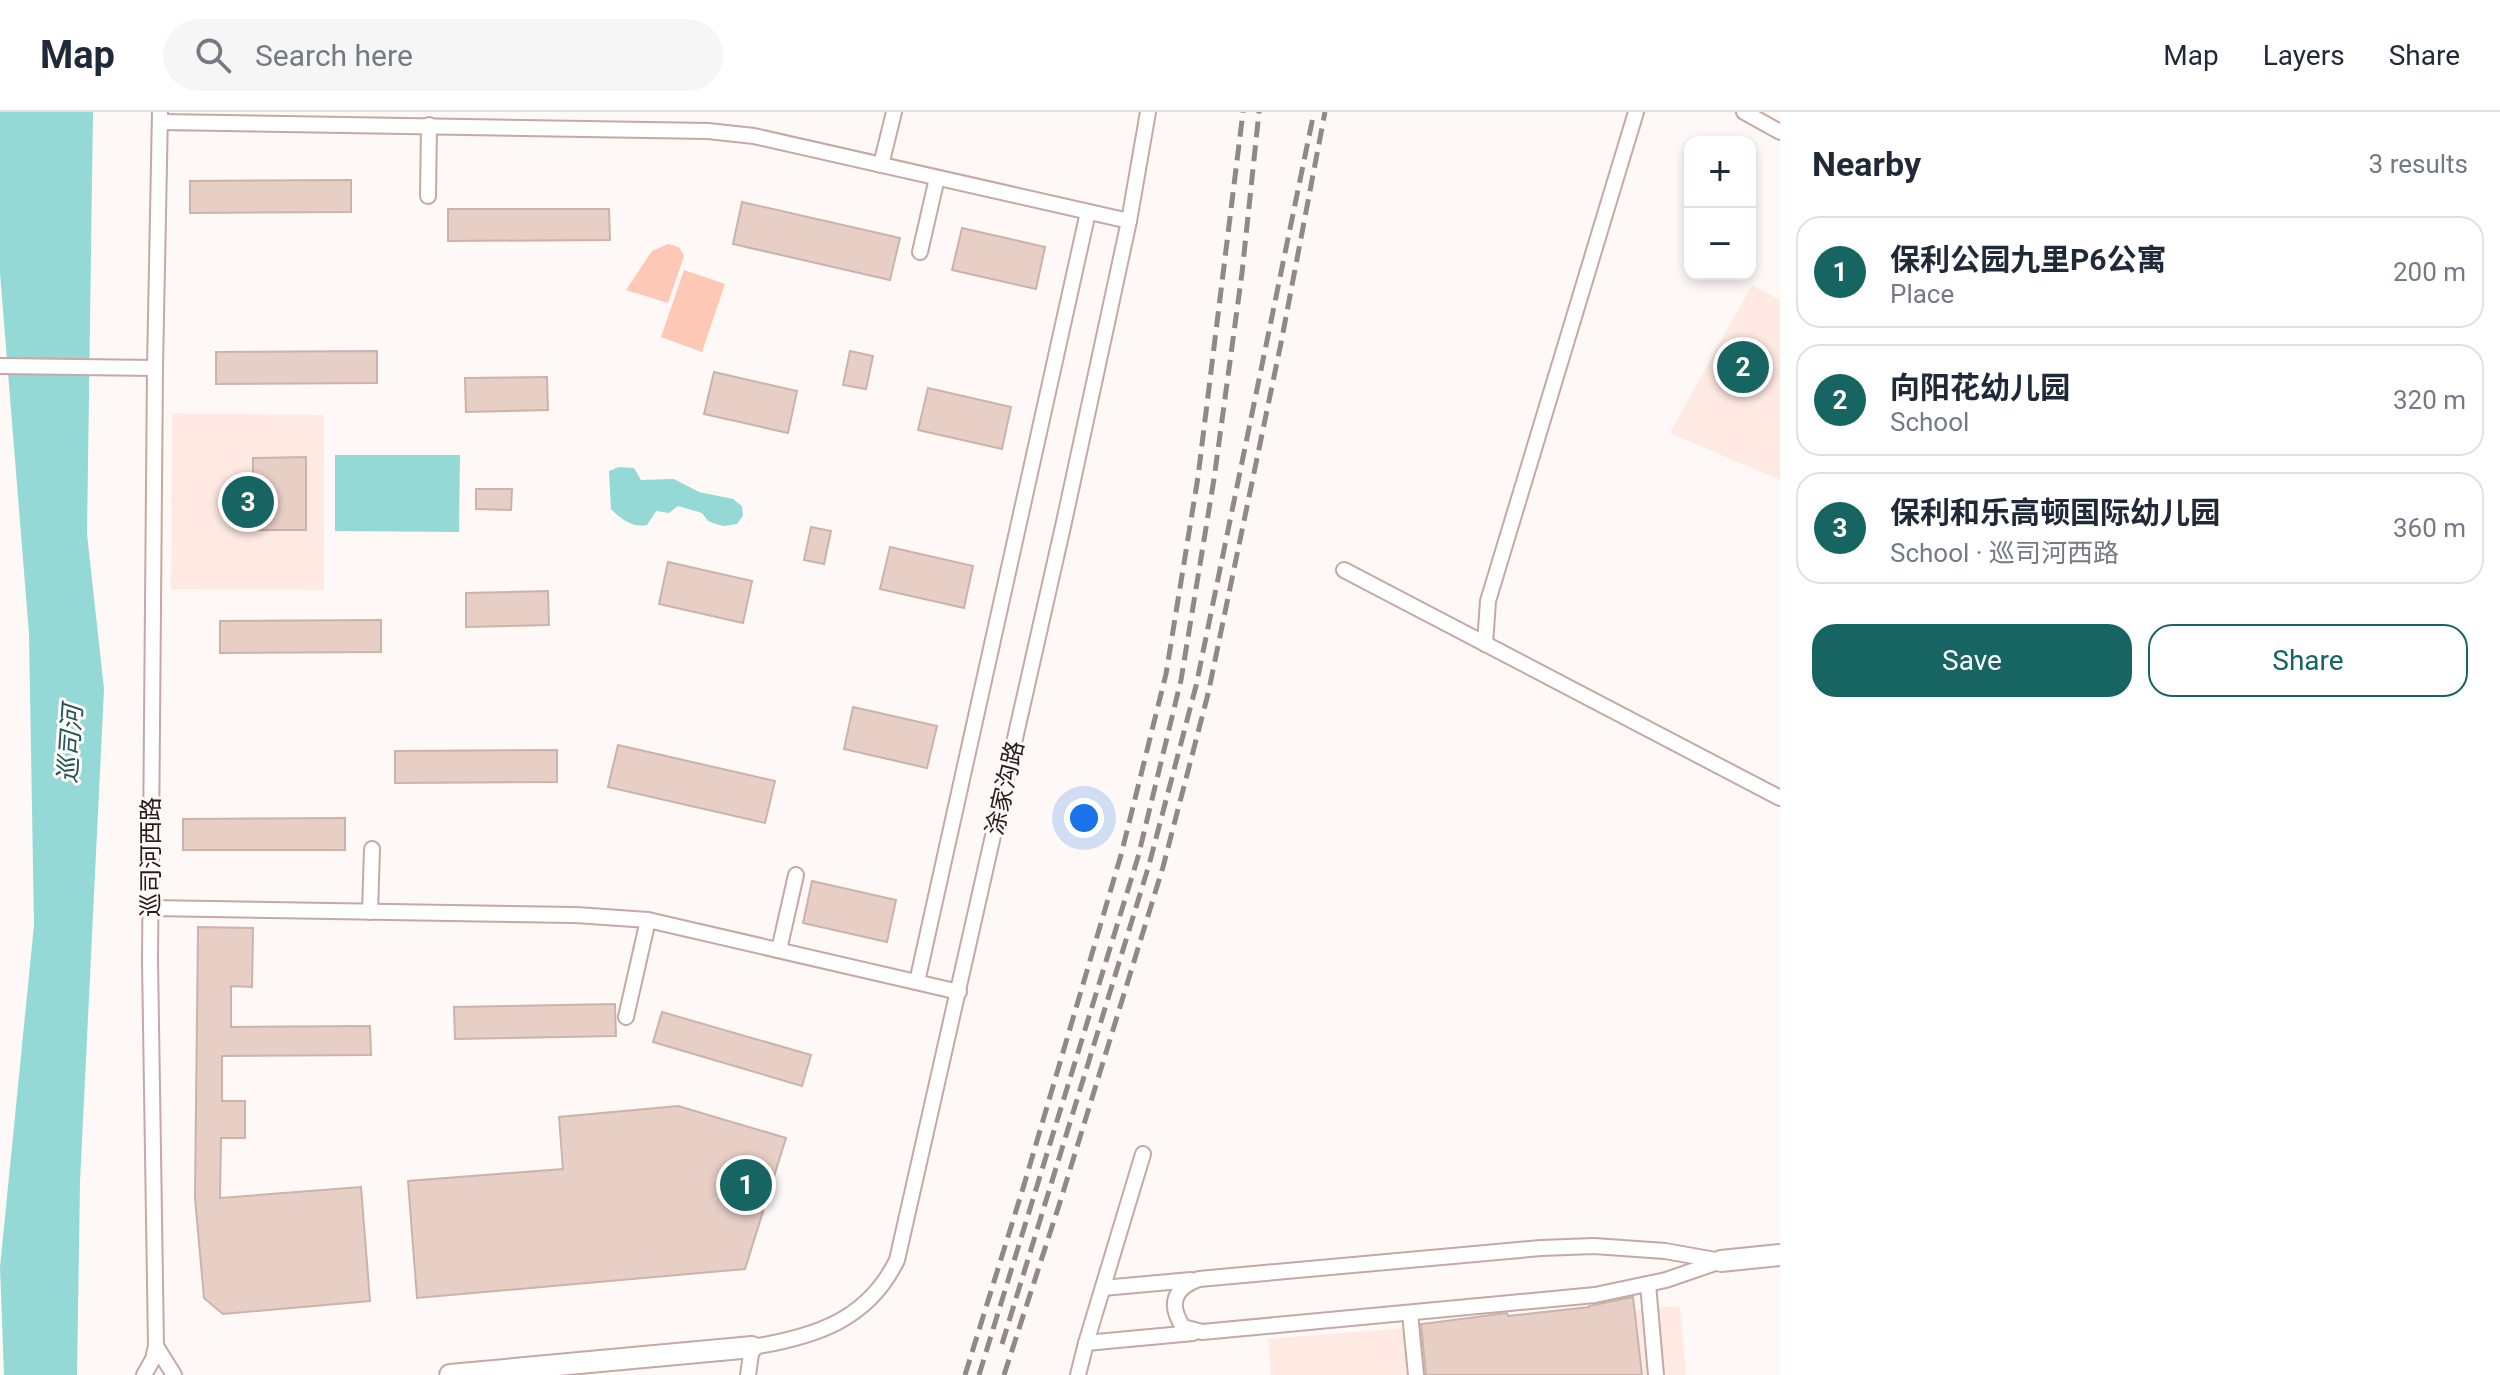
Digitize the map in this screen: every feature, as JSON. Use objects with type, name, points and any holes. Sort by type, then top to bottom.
[{"type":"street","points":[[881,165],[894,112]]},
{"type":"street","name":"涂家沟路","points":[[752,1347],[786,1342],[840,1322],[874,1297],[887,1281],[897,1260],[1129,221],[1148,112]]},
{"type":"street","points":[[1485,644],[1488,601],[1636,112]]},
{"type":"street","points":[[1744,112],[1780,132]]},
{"type":"street","points":[[160,117],[429,125],[528,119],[708,131],[754,136],[1129,221]]},
{"type":"street","name":"巡司河西路","points":[[156,1346],[150,908],[160,117]]},
{"type":"street","points":[[428,196],[429,125]]},
{"type":"street","points":[[920,252],[937,178]]},
{"type":"street","points":[[917,982],[1088,212]]},
{"type":"street","points":[[0,366],[155,368]]},
{"type":"street","points":[[1344,570],[1780,798]]},
{"type":"street","points":[[370,912],[372,849]]},
{"type":"street","points":[[779,950],[796,875]]},
{"type":"street","points":[[150,908],[576,915],[648,920],[959,992]]},
{"type":"street","points":[[626,1017],[648,920]]},
{"type":"street","points":[[1078,1375],[1143,1154]]},
{"type":"street","points":[[1103,1288],[1541,1248],[1636,1248],[1721,1261]]},
{"type":"street","points":[[1086,1343],[1595,1295],[1648,1284],[1721,1261],[1780,1255]]},
{"type":"street","points":[[1199,1279],[1186,1284],[1178,1292],[1174,1303],[1176,1316],[1183,1327],[1202,1332]]},
{"type":"street","points":[[1648,1284],[1656,1375]]},
{"type":"street","points":[[1410,1313],[1416,1375]]},
{"type":"street","points":[[144,1375],[156,1346]]},
{"type":"street","points":[[156,1346],[174,1375]]},
{"type":"street","points":[[450,1375],[752,1347],[748,1375]]},
{"type":"shaded area","points":[[668,244],[679,247],[684,256],[668,303],[626,290],[652,251]]},
{"type":"shaded area","points":[[684,270],[725,284],[702,352],[661,337]]},
{"type":"shaded area","points":[[1752,285],[1780,300],[1780,480],[1670,433]]},
{"type":"shaded area","points":[[172,413],[324,415],[324,590],[171,589]]},
{"type":"shaded area","points":[[1680,1306],[1686,1375],[1271,1375],[1268,1339]]},
{"type":"water","name":"巡司河","points":[[0,112],[93,112],[87,534],[104,689],[80,1182],[77,1375],[4,1375],[0,1267],[34,925],[29,634],[0,273]]},
{"type":"water","points":[[335,455],[460,455],[459,532],[335,531]]},
{"type":"water","points":[[619,467],[634,468],[641,480],[674,479],[699,492],[733,499],[742,506],[743,516],[737,524],[724,526],[708,521],[702,513],[678,506],[669,513],[656,511],[647,525],[632,524],[611,509],[609,471]]},
{"type":"building","points":[[351,180],[351,212],[190,213],[190,181]]},
{"type":"building","points":[[742,202],[900,238],[890,280],[733,244]]},
{"type":"building","points":[[448,209],[609,209],[610,240],[448,241]]},
{"type":"building","points":[[962,228],[1045,247],[1036,289],[952,270]]},
{"type":"building","points":[[377,351],[377,383],[216,384],[216,352]]},
{"type":"building","points":[[850,351],[873,356],[866,389],[843,385]]},
{"type":"building","points":[[714,372],[797,391],[788,433],[704,414]]},
{"type":"building","points":[[547,377],[548,410],[466,412],[465,378]]},
{"type":"building","points":[[928,388],[1011,407],[1002,449],[918,430]]},
{"type":"building","points":[[306,457],[306,530],[253,530],[253,458]]},
{"type":"building","points":[[476,489],[512,489],[511,510],[476,509]]},
{"type":"building","points":[[811,527],[831,531],[824,564],[804,560]]},
{"type":"building","points":[[890,547],[973,566],[964,608],[880,589]]},
{"type":"building","points":[[668,562],[752,581],[743,623],[659,604]]},
{"type":"building","points":[[548,591],[549,625],[466,627],[466,593]]},
{"type":"building","points":[[381,620],[381,652],[220,653],[220,621]]},
{"type":"building","points":[[853,707],[937,726],[927,768],[844,749]]},
{"type":"building","points":[[618,745],[775,781],[765,823],[608,787]]},
{"type":"building","points":[[557,750],[557,782],[395,783],[395,751]]},
{"type":"building","points":[[345,818],[345,850],[183,850],[183,819]]},
{"type":"building","points":[[812,881],[896,900],[887,942],[803,923]]},
{"type":"building","points":[[198,927],[253,928],[252,987],[231,986],[231,1027],[370,1026],[371,1055],[222,1056],[222,1101],[245,1101],[245,1138],[221,1138],[220,1198],[361,1187],[370,1301],[223,1314],[204,1298],[195,1198]]},
{"type":"building","points":[[615,1004],[616,1036],[455,1039],[454,1007]]},
{"type":"building","points":[[662,1012],[811,1055],[802,1086],[653,1042]]},
{"type":"building","points":[[678,1106],[786,1138],[745,1269],[417,1298],[408,1181],[563,1169],[559,1117]]},
{"type":"building","points":[[1633,1297],[1642,1375],[1426,1375],[1421,1324],[1589,1307]]},
{"type":"railway","points":[[965,1375],[1121,855],[1166,674],[1198,477],[1243,112]]},
{"type":"railway","points":[[979,1375],[1138,857],[1181,680],[1214,479],[1242,273],[1259,112]]},
{"type":"railway","points":[[1002,1344],[1149,865],[1196,686],[1314,112]]},
{"type":"railway","points":[[1004,1375],[1163,867],[1208,694],[1325,112]]},
{"type":"place","name":"向阳花幼儿园","points":[[1743,367]]},
{"type":"place","name":"保利和乐高顿国际幼儿园","points":[[248,502]]},
{"type":"place","name":"保利公园九里P6公寓","points":[[746,1185]]}]
